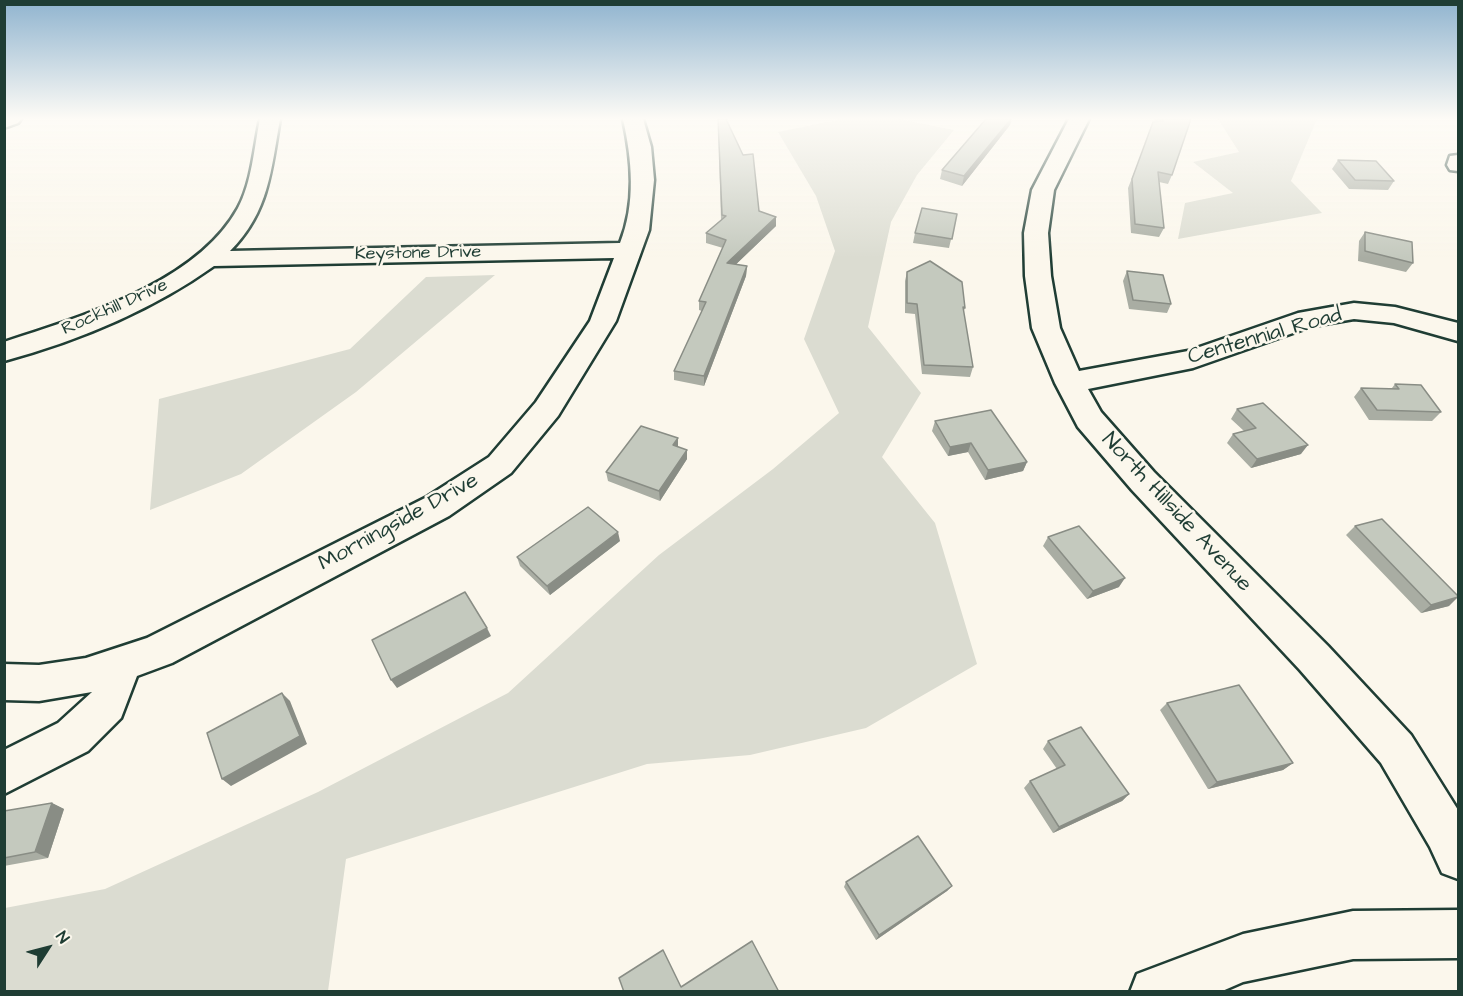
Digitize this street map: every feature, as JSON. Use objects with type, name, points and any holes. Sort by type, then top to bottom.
[{"type":"street","name":"Rockhill Drive","points":[[4,352],[84,324],[135,303],[179,279],[207,259],[237,229],[251,206],[260,165]]},
{"type":"street","name":"Morningside Drive","points":[[4,682],[39,683],[86,676],[158,651],[437,507],[500,465],[547,409],[603,321],[637,230],[643,180],[642,165]]},
{"type":"street","name":"North Hillside Avenue","points":[[1055,165],[1043,190],[1036,233],[1038,276],[1046,328],[1089,419],[1143,481],[1314,658],[1396,749],[1446,831],[1458,857]]},
{"type":"street","name":"Keystone Drive","points":[[207,259],[630,250]]},
{"type":"street","name":"Centennial Road","points":[[1070,383],[1193,359],[1308,319],[1354,311],[1395,315],[1458,332]]},
{"type":"street","points":[[4,773],[73,737],[107,705],[121,665]]},
{"type":"street","points":[[1155,992],[1243,958],[1353,935],[1458,934]]},
{"type":"shaded area","points":[[798,165],[925,165],[917,175],[891,222],[868,327],[921,393],[882,457],[935,523],[977,664],[866,728],[750,755],[647,764],[346,859],[328,991],[5,991],[5,908],[105,889],[318,792],[508,693],[659,555],[773,469],[839,413],[804,339],[835,251],[816,196]]},
{"type":"shaded area","points":[[1197,165],[1298,165],[1291,181],[1322,213],[1178,239],[1185,203],[1233,193]]},
{"type":"shaded area","points":[[495,275],[356,392],[241,474],[150,510],[159,399],[350,349],[426,277]]},
{"type":"building","points":[[720,165],[754,165],[759,211],[776,217],[727,263],[747,266],[704,376],[674,371],[706,302],[699,301],[726,240],[706,233],[726,216],[722,215]]},
{"type":"building","points":[[946,165],[973,165],[964,176],[942,170]]},
{"type":"building","points":[[1137,165],[1175,165],[1172,175],[1158,172],[1164,228],[1135,224],[1132,179]]},
{"type":"building","points":[[1343,165],[1380,165],[1394,181],[1355,180]]},
{"type":"building","points":[[922,208],[957,214],[952,239],[915,233]]},
{"type":"building","points":[[1365,232],[1412,242],[1413,263],[1365,251]]},
{"type":"building","points":[[930,261],[962,282],[965,308],[963,307],[973,367],[924,365],[917,304],[907,303],[907,272]]},
{"type":"building","points":[[1127,271],[1163,275],[1171,304],[1133,300]]},
{"type":"building","points":[[1395,384],[1421,385],[1441,412],[1377,410],[1361,388],[1399,389]]},
{"type":"building","points":[[1263,403],[1308,445],[1257,459],[1233,434],[1256,428],[1237,409]]},
{"type":"building","points":[[991,410],[1027,462],[988,470],[971,443],[950,447],[935,421]]},
{"type":"building","points":[[641,426],[678,438],[673,445],[687,450],[659,491],[606,472]]},
{"type":"building","points":[[588,507],[618,532],[547,586],[517,557]]},
{"type":"building","points":[[1382,519],[1458,597],[1431,605],[1355,526]]},
{"type":"building","points":[[1079,526],[1125,578],[1093,591],[1048,537]]},
{"type":"building","points":[[465,592],[487,628],[391,680],[372,640]]},
{"type":"building","points":[[1239,685],[1293,763],[1217,782],[1167,703]]},
{"type":"building","points":[[282,693],[300,736],[222,779],[207,733]]},
{"type":"building","points":[[1081,727],[1129,794],[1059,827],[1030,781],[1065,765],[1048,741]]},
{"type":"building","points":[[52,803],[35,852],[4,858],[4,811]]},
{"type":"building","points":[[918,836],[952,886],[879,935],[846,882]]},
{"type":"building","points":[[752,941],[779,992],[624,992],[619,978],[663,950],[681,987]]}]
